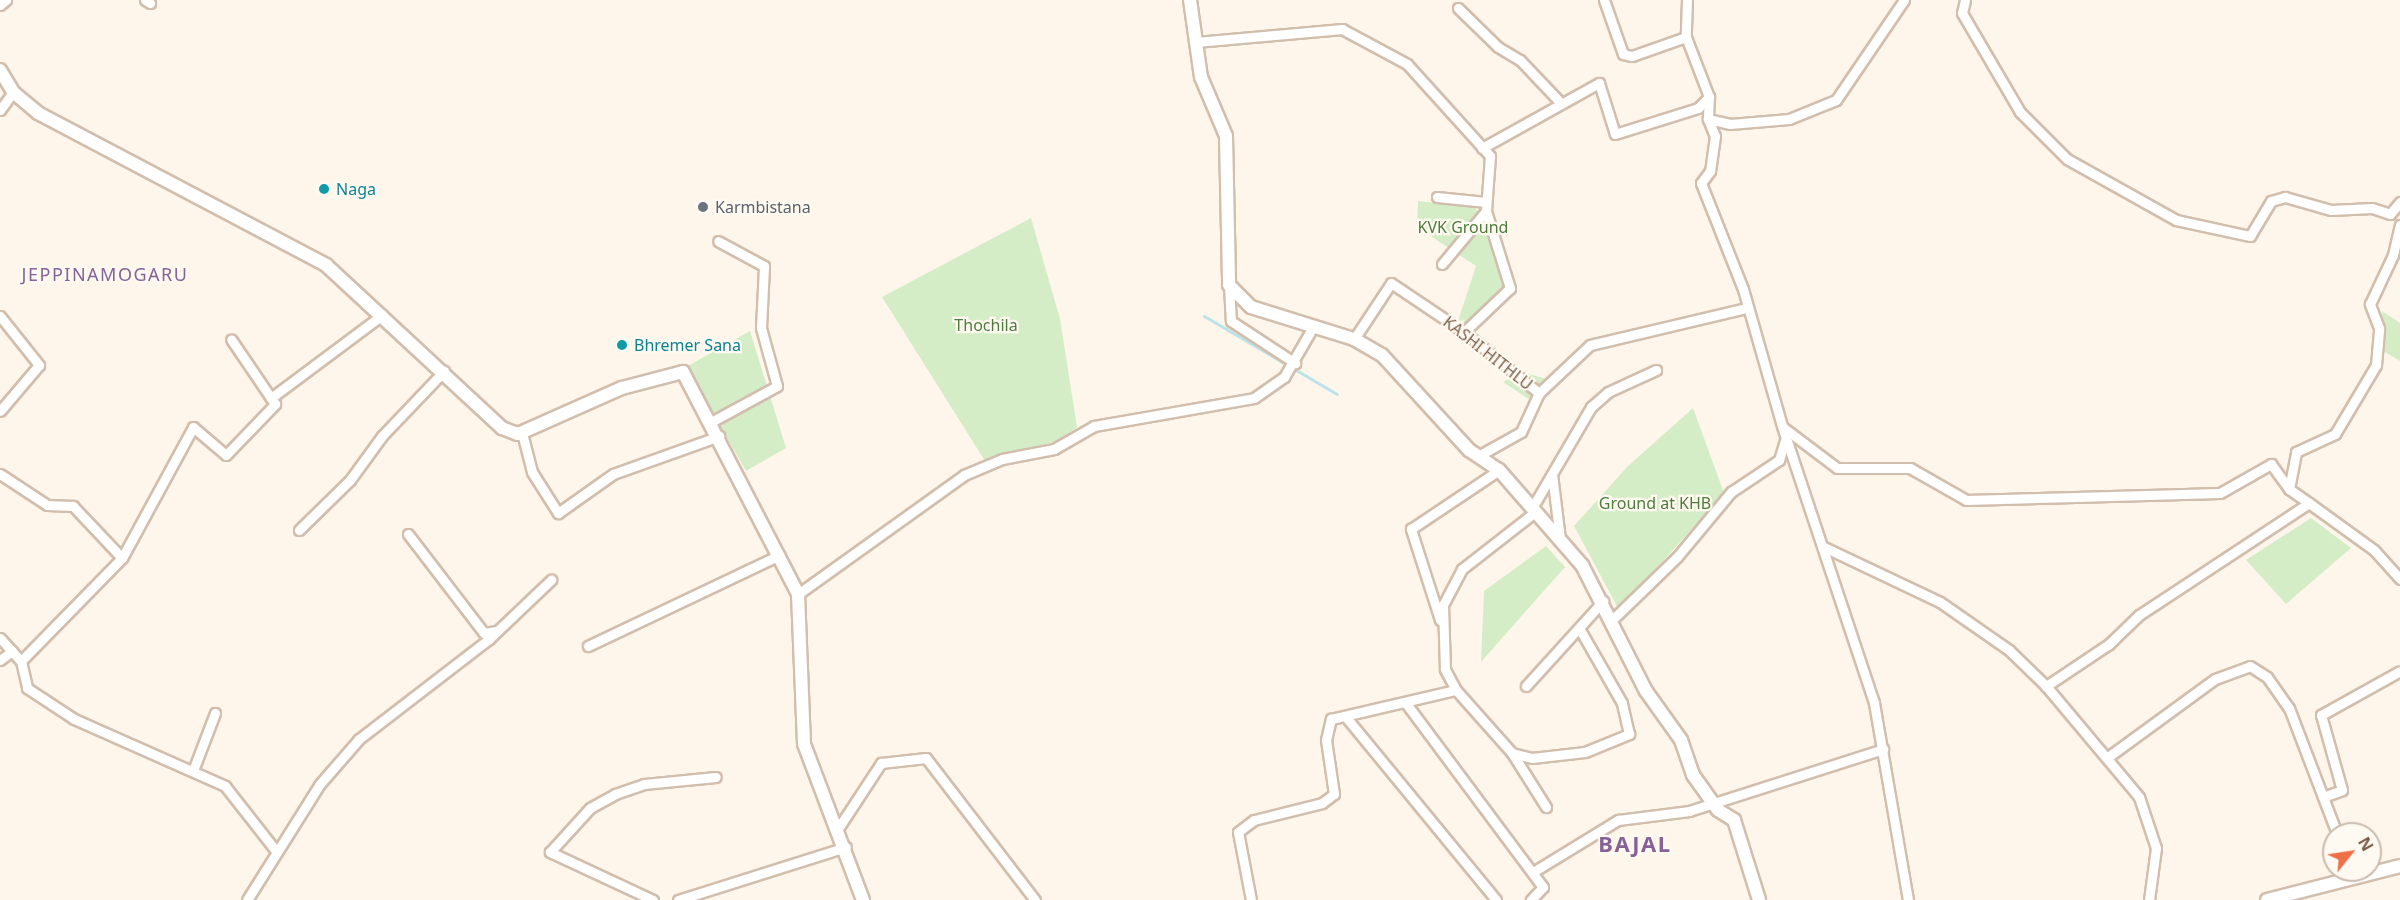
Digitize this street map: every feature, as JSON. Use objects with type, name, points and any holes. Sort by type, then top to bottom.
[{"type":"street","points":[[0,5],[6,0]]},
{"type":"street","points":[[1190,0],[1201,77],[1226,136],[1231,321],[1294,364]]},
{"type":"street","points":[[1604,0],[1623,54],[1632,56],[1686,37]]},
{"type":"street","points":[[1687,0],[1686,37],[1709,98],[1708,119],[1715,136],[1710,171],[1701,183],[1743,289],[1746,308],[1782,426],[1874,703],[1908,900]]},
{"type":"street","points":[[1708,119],[1789,119],[1836,100],[1904,0]]},
{"type":"street","points":[[1965,0],[1962,13],[2020,112],[2067,159],[2176,220],[2250,236],[2271,201],[2285,197],[2331,210],[2372,208],[2390,213],[2400,202]]},
{"type":"street","points":[[1458,8],[1498,47],[1520,60],[1559,101]]},
{"type":"street","points":[[1196,42],[1342,29],[1407,64],[1490,156],[1486,206],[1510,288],[1464,332]]},
{"type":"street","points":[[0,70],[13,92],[38,113],[326,265],[502,428],[522,432],[671,372],[683,372],[719,436],[798,594],[804,744],[839,827],[863,900]]},
{"type":"street","points":[[1482,148],[1559,101],[1599,83],[1615,134],[1698,108],[1709,98]]},
{"type":"street","points":[[0,110],[13,92]]},
{"type":"street","points":[[1437,196],[1486,206]]},
{"type":"street","points":[[1442,264],[1486,206]]},
{"type":"street","points":[[2289,489],[2296,452],[2335,434],[2376,365],[2379,328],[2370,304],[2393,255],[2400,225]]},
{"type":"street","points":[[711,422],[777,386],[761,328],[764,266],[718,241]]},
{"type":"street","name":"KASHI HITHLU","points":[[1354,339],[1391,283],[1464,332],[1539,393],[1590,345],[1746,308]]},
{"type":"street","points":[[1229,285],[1251,307],[1354,339],[1382,355],[1478,456],[1499,470],[1560,539],[1603,601],[1646,691],[1715,804],[1734,820],[1759,900]]},
{"type":"street","points":[[271,399],[382,315]]},
{"type":"street","points":[[0,316],[39,365],[0,411]]},
{"type":"street","points":[[798,594],[964,475],[1002,459],[1054,449],[1094,426],[1254,398],[1287,373],[1314,325]]},
{"type":"street","points":[[21,661],[122,558],[193,427],[226,455],[275,404],[231,339]]},
{"type":"street","points":[[1546,807],[1512,753],[1456,690],[1445,669],[1443,605],[1462,569],[1533,510],[1591,407],[1608,392],[1656,370]]},
{"type":"street","points":[[299,530],[350,480],[381,436],[444,372]]},
{"type":"street","points":[[1478,456],[1521,432],[1539,393]]},
{"type":"street","points":[[1782,426],[1819,459]]},
{"type":"street","points":[[1613,620],[1677,557],[1731,492],[1779,460],[1786,448],[1782,426]]},
{"type":"street","points":[[522,432],[532,472],[558,513],[613,474],[719,436]]},
{"type":"street","points":[[1791,451],[1819,459],[1837,468],[1910,468],[1966,500],[2220,493],[2271,464],[2289,489],[2374,550],[2400,579]]},
{"type":"street","points":[[1444,634],[1411,529],[1499,470]]},
{"type":"street","points":[[0,474],[47,506],[73,506],[122,558]]},
{"type":"street","points":[[1552,474],[1560,539]]},
{"type":"street","points":[[2046,686],[2109,644],[2139,615],[2309,503]]},
{"type":"street","points":[[408,534],[484,633],[497,631]]},
{"type":"street","points":[[1824,547],[1940,602],[2009,650],[2046,686],[2108,757],[2139,798],[2156,848],[2149,900]]},
{"type":"street","points":[[588,646],[780,555]]},
{"type":"street","points":[[249,899],[276,851],[319,785],[359,739],[497,631],[551,580]]},
{"type":"street","points":[[1526,687],[1603,601]]},
{"type":"street","points":[[1512,753],[1532,758],[1585,752],[1629,734],[1622,703],[1579,628]]},
{"type":"street","points":[[0,638],[21,661],[27,688],[74,719],[194,768],[225,786],[276,851]]},
{"type":"street","points":[[0,660],[12,651]]},
{"type":"street","points":[[2108,757],[2215,679],[2250,666],[2267,677],[2289,708],[2332,822]]},
{"type":"street","points":[[2323,797],[2342,790],[2321,715],[2400,671]]},
{"type":"street","points":[[1251,900],[1238,832],[1254,820],[1322,803],[1334,794],[1326,740],[1331,719],[1456,690]]},
{"type":"street","points":[[1406,702],[1533,872],[1544,891],[1531,900]]},
{"type":"street","points":[[194,768],[215,713]]},
{"type":"street","points":[[1345,716],[1496,900]]},
{"type":"street","points":[[1533,872],[1618,820],[1715,804],[1883,750]]},
{"type":"street","points":[[839,827],[881,763],[926,758],[1035,900]]},
{"type":"street","points":[[653,900],[550,852],[590,808],[615,794],[644,784],[716,777]]},
{"type":"street","points":[[678,900],[846,847]]},
{"type":"street","points":[[2382,869],[2400,866]]},
{"type":"street","points":[[2267,900],[2325,882]]},
{"type":"green space","name":"KVK Ground","points":[[1418,201],[1475,207],[1507,281],[1464,330],[1457,324],[1476,266],[1417,227]]},
{"type":"green space","name":"Thochila","points":[[1031,218],[1060,319],[1077,427],[1060,440],[985,461],[882,297]]},
{"type":"green space","points":[[2382,311],[2400,323],[2400,361],[2383,351]]},
{"type":"green space","points":[[750,331],[786,448],[746,471],[686,367]]},
{"type":"green space","points":[[1521,372],[1547,379],[1530,400],[1503,382]]},
{"type":"green space","name":"Ground at KHB","points":[[1693,408],[1724,493],[1619,610],[1574,526],[1627,467]]},
{"type":"green space","points":[[2311,518],[2351,548],[2286,604],[2246,560]]},
{"type":"green space","points":[[1546,546],[1565,567],[1481,662],[1484,591]]},
{"type":"waterway","points":[[1204,316],[1337,394]]},
{"type":"place","name":"Naga","points":[[324,189]]},
{"type":"place","name":"Karmbistana","points":[[703,207]]},
{"type":"place","name":"Bhremer Sana","points":[[622,345]]},
{"type":"district","name":"JEPPINAMOGARU","points":[[105,274]]},
{"type":"district","name":"BAJAL","points":[[1635,844]]}]
